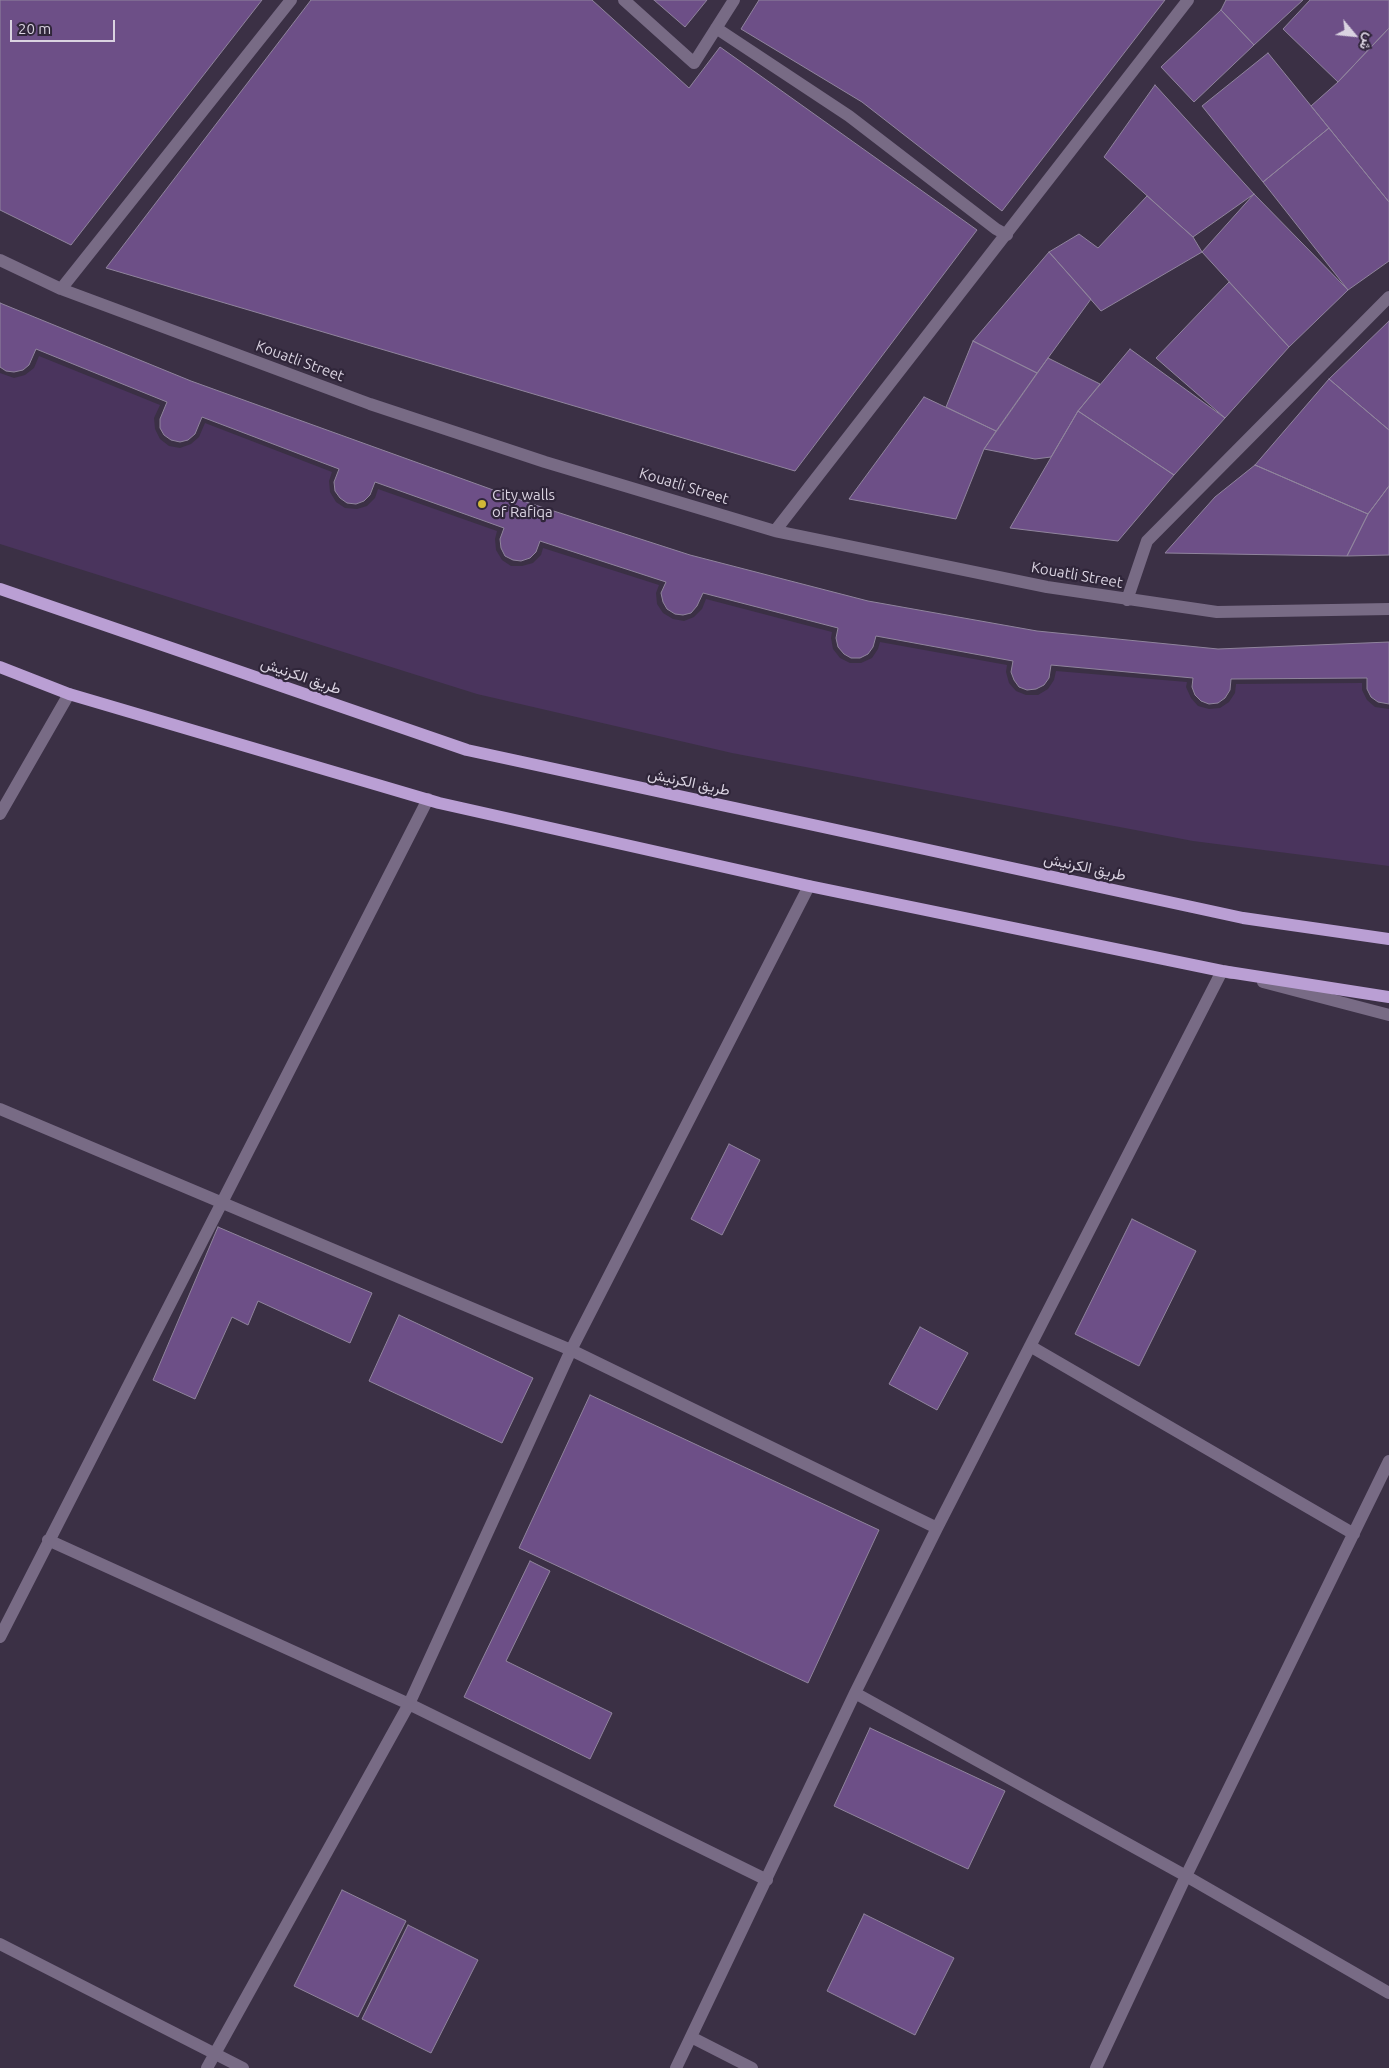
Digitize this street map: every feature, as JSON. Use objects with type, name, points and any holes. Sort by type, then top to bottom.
[{"type":"main road","name":"طريق الكرنيش","points":[[0,589],[466,750],[1243,918],[1389,939]]},
{"type":"main road","points":[[0,667],[70,694],[428,799],[809,886],[1222,971],[1389,997]]},
{"type":"street","points":[[60,289],[291,0]]},
{"type":"street","points":[[624,0],[694,63],[734,0]]},
{"type":"street","points":[[775,531],[1188,0]]},
{"type":"street","points":[[716,28],[850,116],[996,229],[1007,235]]},
{"type":"street","name":"Kouatli Street","points":[[0,260],[60,289],[370,404],[545,462],[775,531],[1038,585],[1127,600],[1217,612],[1389,609]]},
{"type":"street","points":[[1127,600],[1147,541],[1389,297]]},
{"type":"street","points":[[0,814],[70,694]]},
{"type":"street","points":[[0,1637],[428,799]]},
{"type":"street","points":[[207,2068],[409,1704],[571,1350],[809,886]]},
{"type":"street","points":[[676,2068],[855,1693],[937,1528],[1222,971],[1389,1016]]},
{"type":"street","points":[[0,1109],[571,1350],[937,1528]]},
{"type":"street","points":[[1030,1346],[1354,1534]]},
{"type":"street","points":[[1096,2068],[1186,1876],[1389,1461]]},
{"type":"street","points":[[48,1540],[409,1704],[767,1880]]},
{"type":"street","points":[[0,1607],[11,1614]]},
{"type":"street","points":[[855,1693],[1186,1876],[1389,1993]]},
{"type":"street","points":[[0,1944],[243,2068]]},
{"type":"street","points":[[691,2037],[752,2068]]},
{"type":"shaded area","points":[[39,356],[160,405],[154,418],[155,429],[160,439],[169,446],[180,448],[191,444],[199,437],[205,423],[332,472],[329,481],[330,492],[336,502],[345,508],[357,509],[367,506],[375,498],[378,489],[497,531],[495,539],[496,550],[502,560],[511,566],[533,563],[541,555],[543,548],[659,585],[656,593],[657,604],[663,613],[673,619],[684,621],[694,617],[702,609],[706,599],[832,632],[833,649],[840,658],[850,663],[861,663],[872,658],[880,642],[1007,665],[1006,672],[1009,683],[1016,691],[1026,695],[1038,695],[1048,689],[1054,680],[1056,671],[1187,682],[1186,687],[1191,698],[1198,706],[1209,709],[1220,708],[1229,702],[1235,693],[1236,684],[1362,683],[1362,690],[1367,700],[1375,707],[1389,709],[1389,866],[1193,841],[732,753],[477,694],[0,544],[0,373],[14,378],[25,375],[34,368]]},
{"type":"building","points":[[0,0],[262,0],[71,245],[0,210]]},
{"type":"building","points":[[311,0],[592,0],[689,88],[720,47],[977,230],[795,471],[106,268]]},
{"type":"building","points":[[654,0],[707,0],[685,27]]},
{"type":"building","points":[[759,0],[1165,0],[1002,211],[862,102],[741,29]]},
{"type":"building","points":[[1226,0],[1303,0],[1254,45],[1221,10]]},
{"type":"building","points":[[1310,0],[1389,0],[1389,28],[1338,82],[1283,29]]},
{"type":"building","points":[[1221,10],[1254,45],[1194,102],[1161,67]]},
{"type":"building","points":[[1389,28],[1389,202],[1311,106],[1338,82]]},
{"type":"building","points":[[1268,53],[1329,128],[1263,182],[1202,106]]},
{"type":"building","points":[[1155,85],[1254,194],[1193,237],[1104,157]]},
{"type":"building","points":[[1329,128],[1389,202],[1389,261],[1348,290],[1263,182]]},
{"type":"building","points":[[1254,194],[1348,290],[1289,347],[1202,252]]},
{"type":"building","points":[[1147,196],[1193,237],[1202,252],[1101,311],[1049,252],[1079,234],[1098,248]]},
{"type":"building","points":[[1049,252],[1091,299],[1037,373],[973,341]]},
{"type":"building","points":[[1229,282],[1289,347],[1225,418],[1156,358]]},
{"type":"building","name":"City walls of Rafiqa","points":[[0,303],[191,381],[532,504],[690,555],[868,601],[1037,631],[1218,649],[1389,642],[1389,704],[1378,702],[1371,697],[1367,689],[1367,678],[1231,679],[1230,690],[1225,698],[1218,703],[1209,704],[1201,701],[1195,695],[1192,687],[1193,678],[1051,665],[1049,678],[1044,685],[1036,689],[1027,690],[1019,687],[1014,680],[1011,672],[1013,661],[876,636],[873,647],[868,654],[860,658],[851,658],[838,647],[836,638],[838,628],[703,593],[697,606],[691,613],[675,614],[667,609],[663,602],[661,593],[666,582],[540,541],[536,552],[530,558],[521,561],[513,560],[505,556],[501,548],[500,539],[504,528],[375,482],[370,495],[364,501],[356,504],[347,503],[335,491],[334,482],[339,469],[202,417],[195,434],[188,440],[180,442],[171,440],[164,435],[160,428],[160,419],[167,402],[36,349],[29,365],[23,370],[6,371],[0,367]]},
{"type":"building","points":[[1389,321],[1389,430],[1329,379]]},
{"type":"building","points":[[973,341],[1037,373],[996,431],[946,407]]},
{"type":"building","points":[[1130,349],[1225,418],[1174,475],[1078,411]]},
{"type":"building","points":[[1048,358],[1100,384],[1078,411],[1051,457],[1035,459],[984,449]]},
{"type":"building","points":[[1329,379],[1389,430],[1389,486],[1368,514],[1255,465]]},
{"type":"building","points":[[924,397],[996,431],[984,449],[956,519],[849,499]]},
{"type":"building","points":[[1078,411],[1174,475],[1118,541],[1010,528]]},
{"type":"building","points":[[1255,465],[1368,514],[1347,556],[1165,553],[1215,497]]},
{"type":"building","points":[[1389,486],[1389,555],[1347,556],[1368,514]]},
{"type":"building","points":[[729,1144],[760,1160],[722,1235],[691,1219]]},
{"type":"building","points":[[1132,1219],[1196,1251],[1139,1366],[1075,1334]]},
{"type":"building","points":[[218,1227],[372,1293],[350,1343],[258,1301],[248,1325],[232,1317],[195,1399],[153,1380]]},
{"type":"building","points":[[399,1315],[533,1378],[502,1443],[369,1381]]},
{"type":"building","points":[[920,1327],[968,1353],[937,1410],[889,1384]]},
{"type":"building","points":[[590,1395],[879,1530],[808,1683],[519,1548]]},
{"type":"building","points":[[530,1561],[550,1571],[506,1661],[612,1713],[590,1759],[464,1697]]},
{"type":"building","points":[[870,1728],[1005,1791],[968,1869],[834,1806]]},
{"type":"building","points":[[342,1890],[406,1921],[358,2017],[294,1986]]},
{"type":"building","points":[[864,1914],[954,1958],[915,2035],[827,1991]]},
{"type":"building","points":[[408,1925],[478,1960],[431,2053],[362,2019]]},
{"type":"place","name":"City walls of Rafiqa","points":[[482,504]]}]
